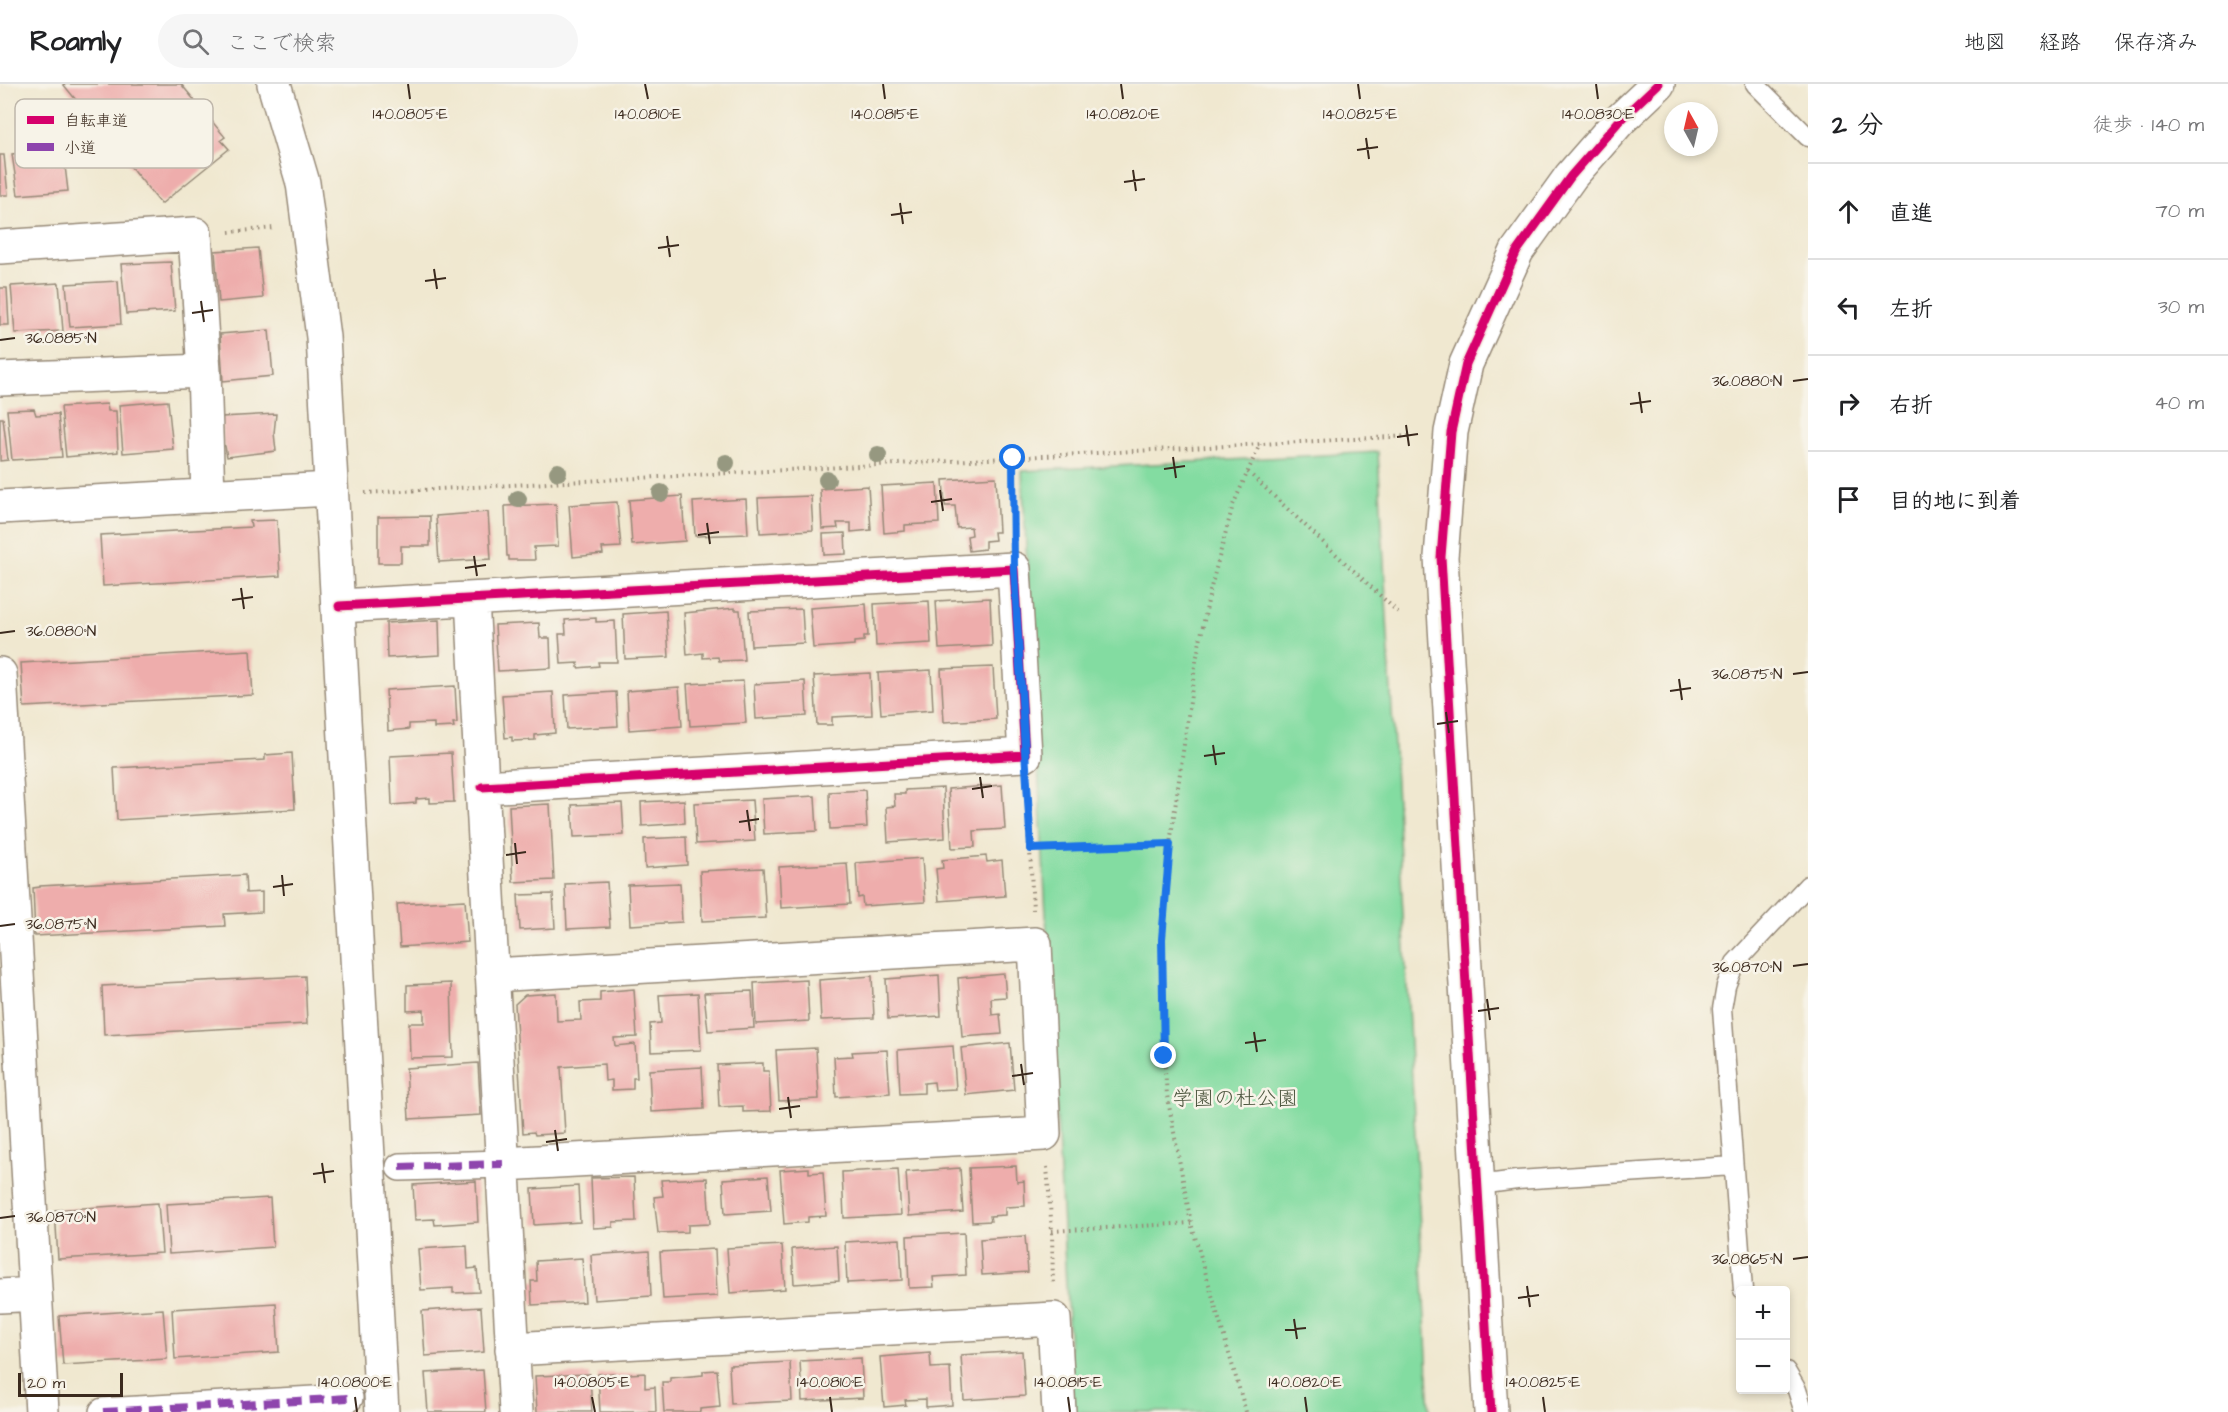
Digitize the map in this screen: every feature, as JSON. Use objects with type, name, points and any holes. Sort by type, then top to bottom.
[{"type":"street","points":[[274,84],[303,183],[346,491],[339,606],[382,1412]]},
{"type":"street","points":[[1491,1412],[1441,557],[1451,432],[1466,364],[1517,250],[1571,176],[1620,120],[1658,84]]},
{"type":"street","points":[[0,247],[195,234],[204,371],[208,496]]},
{"type":"street","points":[[0,379],[204,371]]},
{"type":"street","points":[[0,507],[346,491]]},
{"type":"street","points":[[339,606],[1014,570],[1025,755],[482,787]]},
{"type":"street","points":[[472,599],[516,1412]]},
{"type":"street","points":[[0,689],[12,1102],[35,1294],[42,1412]]},
{"type":"street","points":[[400,1167],[502,1164],[1044,1134],[1035,944],[492,975]]},
{"type":"street","points":[[0,1296],[35,1294]]},
{"type":"street","points":[[512,1349],[1054,1319],[1059,1412]]},
{"type":"street","points":[[103,1412],[349,1398]]},
{"type":"lane","points":[[1755,84],[1808,137]]},
{"type":"lane","points":[[1743,1286],[1722,1009],[1726,986],[1735,963],[1808,885]]},
{"type":"lane","points":[[1479,1185],[1517,1180],[1732,1166]]},
{"type":"lane","points":[[1790,1379],[1797,1390],[1804,1412]]},
{"type":"path","points":[[195,234],[278,227]]},
{"type":"path","points":[[346,491],[1409,436]]},
{"type":"path","points":[[1246,1412],[1191,1223],[1167,1095],[1162,939],[1170,844],[1195,666],[1210,591],[1233,505],[1260,444]]},
{"type":"path","points":[[1013,458],[1014,570]]},
{"type":"path","points":[[1248,472],[1401,615]]},
{"type":"path","points":[[1025,755],[1035,944]]},
{"type":"path","points":[[1031,849],[1170,844]]},
{"type":"path","points":[[1044,1134],[1052,1232],[1054,1319]]},
{"type":"path","points":[[1052,1232],[1191,1223]]},
{"type":"green space","name":"学園の杜公園","points":[[1378,452],[1430,1412],[1073,1412],[1022,471]]},
{"type":"building","points":[[63,84],[181,84],[193,99],[75,99]]},
{"type":"building","points":[[213,123],[225,137],[221,140],[229,149],[213,162]]},
{"type":"building","points":[[12,154],[15,154],[15,168],[65,168],[68,191],[18,195]]},
{"type":"building","points":[[0,155],[4,155],[8,195],[0,195]]},
{"type":"building","points":[[132,168],[206,168],[161,204]]},
{"type":"building","points":[[258,248],[263,298],[219,302],[215,251]]},
{"type":"building","points":[[171,262],[175,311],[126,314],[121,264]]},
{"type":"building","points":[[118,281],[121,324],[70,327],[66,284]]},
{"type":"building","points":[[59,283],[63,331],[15,333],[11,286]]},
{"type":"building","points":[[0,288],[7,288],[9,325],[0,325]]},
{"type":"building","points":[[269,330],[273,376],[223,381],[220,334]]},
{"type":"building","points":[[168,401],[173,449],[123,453],[119,405]]},
{"type":"building","points":[[107,404],[108,411],[116,411],[118,452],[66,457],[61,407]]},
{"type":"building","points":[[34,409],[36,415],[58,414],[62,457],[12,460],[7,410]]},
{"type":"building","points":[[276,414],[274,433],[276,451],[227,457],[223,445],[221,417]]},
{"type":"building","points":[[0,418],[3,418],[8,460],[0,461]]},
{"type":"building","points":[[996,477],[999,532],[994,532],[995,540],[985,541],[985,549],[969,551],[967,536],[972,535],[971,527],[957,528],[955,506],[945,506],[943,480]]},
{"type":"building","points":[[937,483],[939,523],[905,525],[905,531],[884,533],[881,486]]},
{"type":"building","points":[[868,486],[871,530],[851,532],[851,523],[837,523],[838,528],[822,529],[820,489]]},
{"type":"building","points":[[682,496],[685,541],[632,545],[629,500]]},
{"type":"building","points":[[811,496],[813,530],[760,533],[758,498]]},
{"type":"building","points":[[746,499],[748,534],[695,536],[693,502]]},
{"type":"building","points":[[617,502],[621,547],[602,548],[603,554],[573,557],[569,505]]},
{"type":"building","points":[[556,504],[558,546],[534,547],[535,560],[509,560],[505,506]]},
{"type":"building","points":[[488,512],[491,559],[439,562],[436,516]]},
{"type":"building","points":[[430,516],[430,546],[401,546],[401,563],[378,563],[378,517]]},
{"type":"building","points":[[277,520],[280,576],[103,586],[100,535],[251,527],[250,521]]},
{"type":"building","points":[[845,533],[846,554],[824,555],[823,534]]},
{"type":"building","points":[[990,598],[992,646],[939,649],[936,601]]},
{"type":"building","points":[[929,601],[931,643],[876,646],[874,604]]},
{"type":"building","points":[[866,604],[868,636],[864,636],[864,641],[854,642],[854,645],[813,648],[810,608]]},
{"type":"building","points":[[735,608],[735,610],[740,610],[744,660],[719,661],[718,657],[703,658],[703,653],[687,655],[684,613]]},
{"type":"building","points":[[802,609],[804,643],[751,646],[749,611]]},
{"type":"building","points":[[666,611],[669,657],[625,659],[623,614]]},
{"type":"building","points":[[596,618],[596,622],[615,621],[617,662],[598,662],[599,666],[578,668],[578,663],[561,664],[559,634],[566,634],[565,620]]},
{"type":"building","points":[[439,620],[440,655],[387,658],[386,623]]},
{"type":"building","points":[[539,623],[540,638],[550,638],[551,668],[498,671],[495,625]]},
{"type":"building","points":[[250,650],[253,695],[24,707],[21,663]]},
{"type":"building","points":[[993,667],[996,719],[944,722],[941,669]]},
{"type":"building","points":[[931,670],[933,710],[881,714],[878,673]]},
{"type":"building","points":[[870,673],[872,715],[832,717],[832,725],[817,725],[814,676]]},
{"type":"building","points":[[743,681],[746,723],[690,726],[687,684]]},
{"type":"building","points":[[805,681],[807,716],[756,719],[754,684]]},
{"type":"building","points":[[455,686],[457,723],[453,723],[454,727],[434,728],[434,723],[409,724],[409,729],[388,731],[386,690]]},
{"type":"building","points":[[679,687],[682,726],[629,730],[627,691]]},
{"type":"building","points":[[553,692],[555,733],[535,735],[535,740],[512,741],[512,737],[505,738],[502,695]]},
{"type":"building","points":[[616,692],[618,726],[567,729],[565,695]]},
{"type":"building","points":[[292,753],[295,809],[117,820],[114,768],[265,760],[265,755]]},
{"type":"building","points":[[451,753],[454,802],[430,803],[430,798],[416,799],[416,803],[392,805],[390,756]]},
{"type":"building","points":[[1002,785],[1005,829],[974,831],[975,847],[952,848],[948,789]]},
{"type":"building","points":[[943,788],[945,838],[888,842],[886,807],[895,806],[894,794],[905,794],[905,790]]},
{"type":"building","points":[[865,790],[867,827],[830,829],[829,792]]},
{"type":"building","points":[[815,796],[817,831],[764,834],[762,799]]},
{"type":"building","points":[[684,800],[685,823],[642,826],[641,802]]},
{"type":"building","points":[[752,800],[755,841],[696,844],[694,803]]},
{"type":"building","points":[[622,803],[624,835],[574,837],[572,805]]},
{"type":"building","points":[[550,804],[554,880],[513,882],[509,806]]},
{"type":"building","points":[[686,837],[687,865],[645,868],[644,839]]},
{"type":"building","points":[[986,856],[987,862],[1002,860],[1005,896],[939,901],[936,869],[943,868],[942,860]]},
{"type":"building","points":[[922,858],[925,902],[863,906],[862,897],[858,898],[856,863]]},
{"type":"building","points":[[847,863],[850,904],[781,908],[779,867]]},
{"type":"building","points":[[763,868],[766,918],[702,921],[700,871]]},
{"type":"building","points":[[245,875],[246,893],[262,892],[262,912],[224,914],[225,926],[35,936],[33,888]]},
{"type":"building","points":[[607,882],[610,927],[567,929],[565,884]]},
{"type":"building","points":[[680,883],[682,922],[630,925],[628,885]]},
{"type":"building","points":[[553,894],[555,928],[520,930],[518,895]]},
{"type":"building","points":[[465,900],[468,942],[400,947],[397,904]]},
{"type":"building","points":[[1004,974],[1006,997],[991,998],[992,1015],[1000,1014],[1002,1034],[962,1037],[958,978]]},
{"type":"building","points":[[939,975],[941,1016],[888,1019],[886,979]]},
{"type":"building","points":[[305,976],[307,1024],[104,1035],[102,986]]},
{"type":"building","points":[[872,976],[874,1018],[821,1020],[819,980]]},
{"type":"building","points":[[807,980],[809,1021],[756,1024],[754,983]]},
{"type":"building","points":[[451,983],[453,1057],[410,1058],[409,1023],[424,1023],[424,1010],[407,1011],[407,985]]},
{"type":"building","points":[[634,989],[637,1037],[614,1038],[615,1046],[635,1044],[637,1078],[633,1078],[633,1089],[612,1090],[612,1080],[605,1081],[604,1064],[561,1067],[565,1133],[535,1135],[534,1132],[523,1133],[515,1004],[525,995],[556,993],[557,1021],[581,1020],[580,1002],[600,1001],[600,992]]},
{"type":"building","points":[[752,991],[754,1028],[708,1031],[704,993]]},
{"type":"building","points":[[698,993],[701,1050],[651,1052],[650,1024],[661,1023],[659,995]]},
{"type":"building","points":[[1010,1043],[1014,1090],[966,1095],[961,1048]]},
{"type":"building","points":[[953,1046],[956,1089],[935,1090],[934,1082],[924,1083],[924,1093],[900,1094],[898,1050]]},
{"type":"building","points":[[816,1048],[819,1099],[779,1101],[776,1050]]},
{"type":"building","points":[[887,1050],[890,1093],[836,1097],[834,1057],[853,1056],[852,1052]]},
{"type":"building","points":[[478,1063],[481,1115],[409,1119],[406,1068]]},
{"type":"building","points":[[763,1063],[763,1071],[769,1071],[771,1111],[743,1112],[743,1106],[719,1107],[717,1065]]},
{"type":"building","points":[[702,1067],[704,1109],[651,1112],[649,1070]]},
{"type":"building","points":[[1016,1166],[1017,1182],[1024,1181],[1025,1206],[1005,1207],[1005,1215],[990,1216],[991,1221],[972,1222],[969,1168]]},
{"type":"building","points":[[809,1168],[809,1173],[823,1172],[826,1216],[808,1217],[808,1222],[784,1224],[780,1170]]},
{"type":"building","points":[[960,1168],[963,1212],[909,1216],[906,1172]]},
{"type":"building","points":[[898,1169],[901,1215],[844,1218],[842,1172]]},
{"type":"building","points":[[768,1176],[771,1211],[725,1214],[723,1179]]},
{"type":"building","points":[[634,1177],[636,1221],[613,1222],[613,1227],[593,1228],[591,1178]]},
{"type":"building","points":[[707,1178],[710,1224],[688,1225],[688,1232],[658,1233],[654,1197],[663,1196],[661,1180]]},
{"type":"building","points":[[476,1181],[478,1222],[435,1225],[434,1219],[415,1220],[413,1185]]},
{"type":"building","points":[[578,1186],[580,1222],[534,1225],[532,1189]]},
{"type":"building","points":[[270,1198],[273,1247],[169,1254],[166,1204]]},
{"type":"building","points":[[158,1203],[162,1253],[58,1259],[55,1210]]},
{"type":"building","points":[[964,1233],[966,1275],[933,1277],[934,1287],[909,1288],[907,1236]]},
{"type":"building","points":[[1025,1236],[1028,1272],[982,1275],[980,1239]]},
{"type":"building","points":[[900,1239],[902,1280],[847,1283],[845,1242]]},
{"type":"building","points":[[782,1245],[785,1289],[730,1293],[727,1248]]},
{"type":"building","points":[[467,1246],[468,1269],[477,1268],[479,1292],[453,1293],[453,1288],[421,1290],[418,1249]]},
{"type":"building","points":[[837,1246],[839,1281],[794,1284],[792,1249]]},
{"type":"building","points":[[715,1249],[717,1296],[663,1299],[660,1252]]},
{"type":"building","points":[[649,1251],[651,1296],[594,1300],[591,1255]]},
{"type":"building","points":[[582,1258],[585,1302],[532,1305],[531,1281],[537,1281],[536,1261]]},
{"type":"building","points":[[276,1303],[279,1352],[175,1359],[172,1309]]},
{"type":"building","points":[[481,1307],[484,1352],[425,1356],[422,1311]]},
{"type":"building","points":[[163,1309],[167,1359],[63,1365],[59,1316]]},
{"type":"building","points":[[1022,1351],[1025,1396],[964,1400],[961,1355]]},
{"type":"building","points":[[930,1353],[931,1368],[950,1367],[952,1405],[926,1407],[926,1399],[905,1400],[906,1405],[884,1407],[880,1357]]},
{"type":"building","points":[[861,1358],[863,1398],[802,1401],[800,1361]]},
{"type":"building","points":[[790,1362],[792,1401],[731,1404],[729,1365]]},
{"type":"building","points":[[483,1370],[486,1412],[428,1412],[425,1373]]},
{"type":"building","points":[[717,1370],[720,1407],[700,1409],[700,1412],[664,1412],[662,1382],[670,1382],[670,1378],[703,1375],[703,1371]]},
{"type":"building","points":[[614,1373],[614,1375],[645,1373],[645,1388],[655,1387],[656,1412],[600,1412],[598,1374]]},
{"type":"building","points":[[590,1374],[592,1412],[537,1412],[535,1376]]},
{"type":"marked path","points":[[400,1167],[503,1164]]},
{"type":"marked path","points":[[103,1412],[349,1398]]},
{"type":"cycle path","points":[[1491,1412],[1441,557],[1451,432],[1466,364],[1517,251],[1571,176],[1620,120],[1658,84]]},
{"type":"cycle path","points":[[339,606],[1014,569],[1025,755],[482,787]]},
{"type":"route","points":[[1013,458],[1014,570],[1031,849],[1170,844],[1162,939],[1164,1056]]}]
